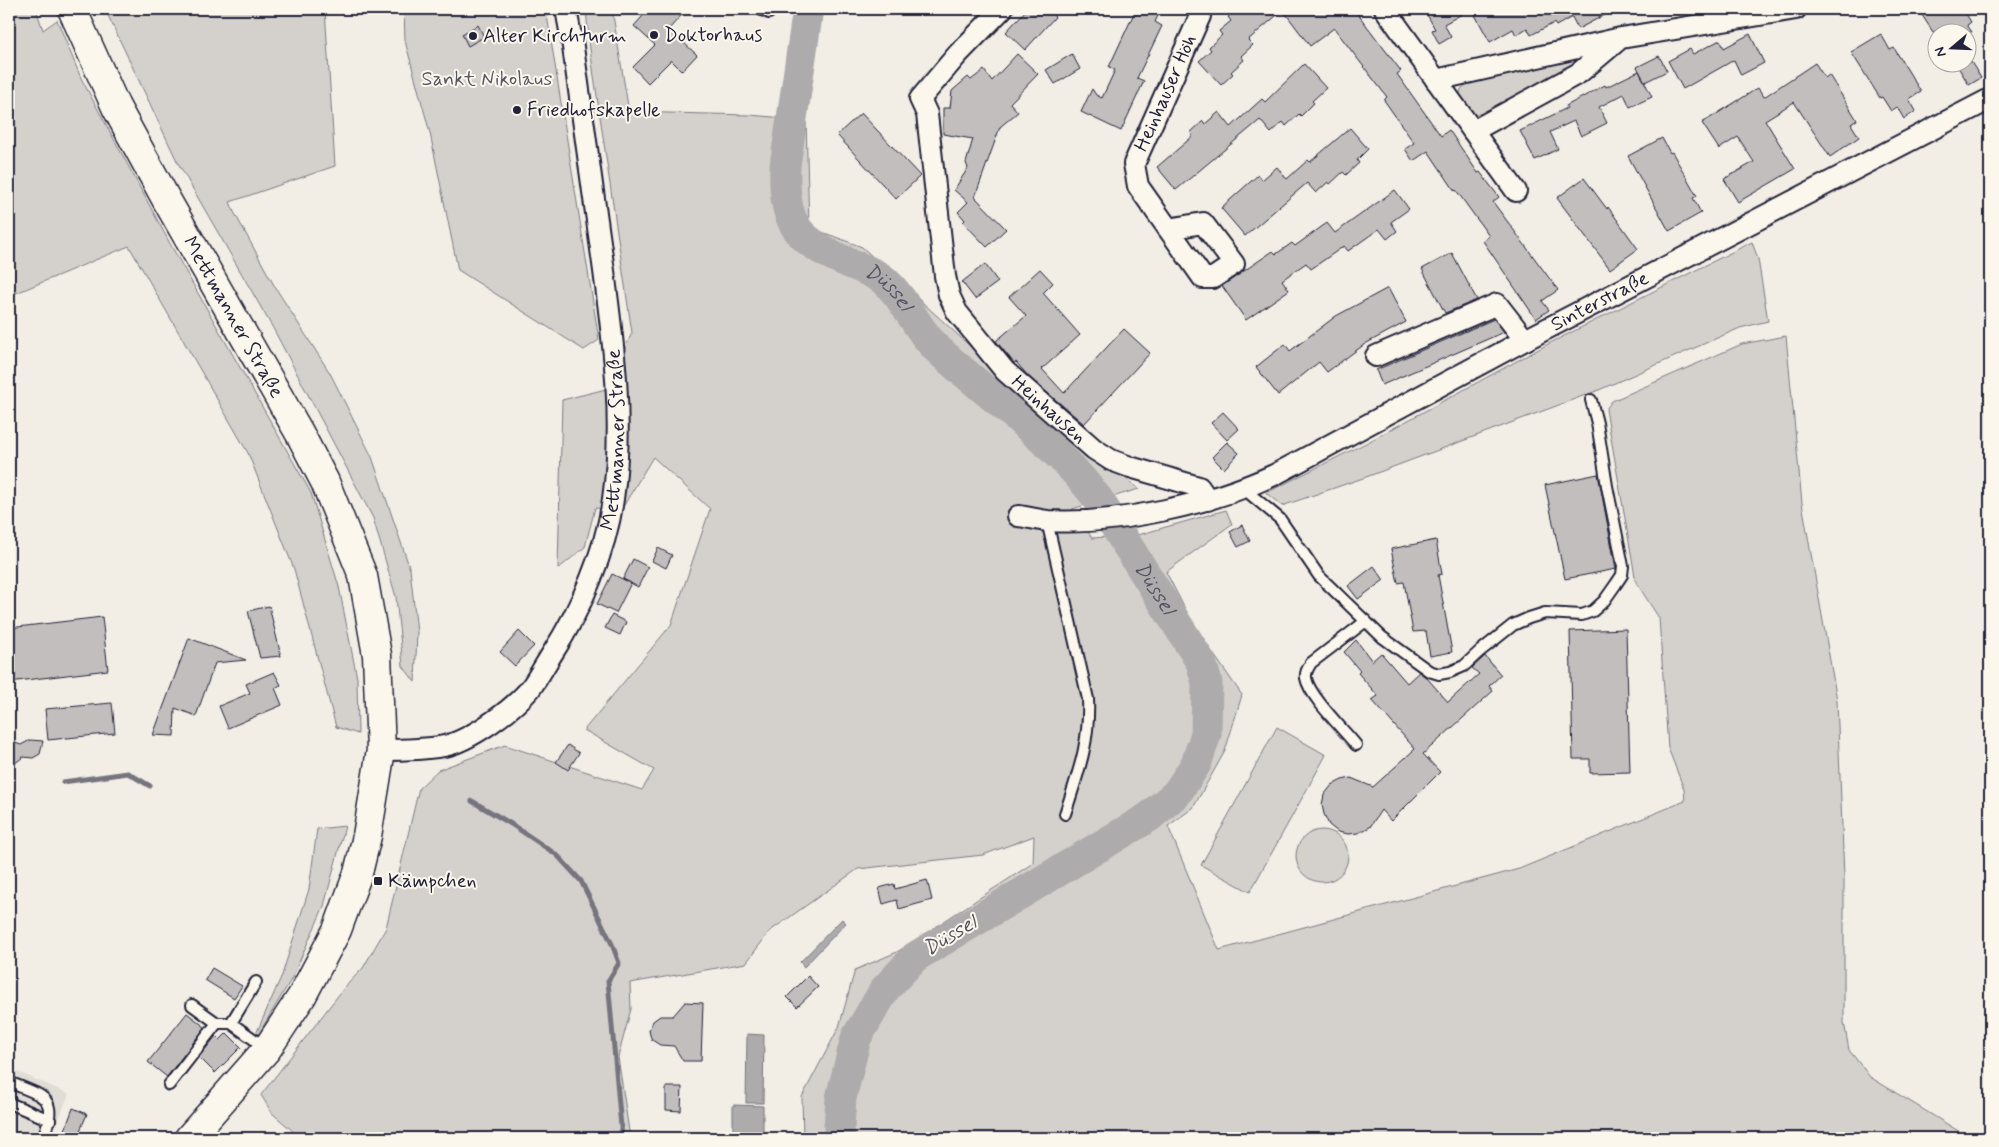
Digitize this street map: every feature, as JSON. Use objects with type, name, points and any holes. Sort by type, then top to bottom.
[{"type":"main road","name":"Mettmanner Straße","points":[[72,9],[116,108],[170,208],[300,434],[325,482],[347,532],[363,576],[371,617],[380,686],[381,750],[367,836],[358,873],[337,930],[302,996],[267,1049],[189,1138]]},
{"type":"street","name":"Mettmanner Straße","points":[[381,750],[411,750],[446,746],[477,732],[507,711],[530,689],[561,641],[583,596],[605,535],[613,501],[618,454],[614,343],[573,47],[566,9]]},
{"type":"street","name":"Heinhausen","points":[[1002,9],[958,54],[920,99],[927,114],[945,276],[949,295],[957,312],[1005,371],[1094,449],[1111,460],[1130,467],[1199,487],[1208,500]]},
{"type":"street","name":"Heinhauser Höh","points":[[1168,229],[1138,186],[1134,164],[1196,26],[1201,9]]},
{"type":"street","points":[[1385,9],[1516,191]]},
{"type":"street","points":[[1436,80],[1620,38],[1796,9]]},
{"type":"street","points":[[1473,131],[1579,73],[1620,38]]},
{"type":"street","name":"Sinterstraße","points":[[1208,500],[1244,489],[1274,475],[1525,340],[1990,99]]},
{"type":"street","points":[[1376,356],[1497,304],[1525,340]]},
{"type":"street","points":[[1018,516],[1047,520],[1083,520],[1124,516],[1208,500]]},
{"type":"lane","points":[[1244,489],[1280,519],[1319,576],[1382,637],[1429,671],[1439,674],[1450,672],[1464,666],[1506,631],[1529,618],[1545,613],[1582,614],[1593,611],[1604,601],[1622,575],[1623,566],[1597,423],[1591,400]]},
{"type":"lane","points":[[1047,520],[1088,699],[1088,733],[1083,758],[1065,814]]},
{"type":"lane","points":[[1356,745],[1312,693],[1306,679],[1306,671],[1311,663],[1366,621]]},
{"type":"lane","points":[[231,1023],[256,982]]},
{"type":"lane","points":[[192,1005],[217,1023],[231,1023],[267,1049]]},
{"type":"lane","points":[[169,1085],[217,1023]]},
{"type":"lane","points":[[9,1082],[44,1096],[51,1109],[50,1120],[43,1138]]},
{"type":"lane","points":[[9,1103],[50,1120]]},
{"type":"shaded area","points":[[842,919],[846,923],[804,967],[800,962]]},
{"type":"shaded area","points":[[747,1034],[764,1035],[763,1103],[746,1103]]},
{"type":"shaded area","points":[[9,1068],[69,1094],[51,1138],[9,1138]]},
{"type":"shaded area","points":[[733,1105],[763,1106],[763,1134],[733,1134]]},
{"type":"green space","points":[[9,9],[36,9],[43,30],[57,20],[81,78],[173,249],[311,493],[339,587],[357,678],[358,734],[336,727],[294,569],[248,453],[129,246],[9,296]]},
{"type":"green space","points":[[105,9],[325,9],[335,166],[230,202],[275,287],[330,373],[372,457],[410,569],[417,632],[415,682],[403,666],[396,597],[373,518],[274,330],[178,163]]},
{"type":"green space","name":"Sankt Nikolaus","points":[[404,9],[546,9],[599,340],[584,350],[458,270],[430,133],[405,41]]},
{"type":"green space","points":[[586,9],[612,9],[629,112],[750,115],[806,120],[809,227],[862,247],[1044,414],[1139,489],[1072,509],[1092,538],[1138,535],[1226,510],[1232,524],[1166,572],[1194,626],[1242,695],[1225,751],[1193,808],[1168,826],[1219,950],[1519,869],[1685,801],[1684,789],[1668,748],[1659,618],[1636,582],[1606,409],[1612,401],[1742,344],[1786,336],[1802,503],[1837,700],[1844,877],[1844,1022],[1849,1050],[1870,1077],[1960,1132],[1990,1135],[1990,1138],[803,1138],[802,1097],[839,1027],[855,970],[897,952],[1033,863],[1034,836],[983,855],[858,869],[770,931],[746,963],[630,983],[631,1009],[618,1057],[630,1138],[301,1138],[272,1113],[261,1095],[344,988],[363,968],[386,928],[419,788],[438,770],[505,745],[642,790],[654,770],[584,730],[671,625],[710,509],[653,457],[621,510],[595,508],[585,547],[558,569],[562,400],[606,389],[632,333],[589,42]]},
{"type":"green space","points":[[1568,58],[1575,60],[1573,67],[1482,114],[1470,114],[1459,97],[1461,89],[1467,84]]},
{"type":"green space","points":[[1752,242],[1758,259],[1768,321],[1740,328],[1599,390],[1366,477],[1282,506],[1266,493],[1368,442],[1548,344]]},
{"type":"green space","points":[[1277,727],[1326,755],[1250,892],[1201,865]]},
{"type":"green space","points":[[345,826],[324,906],[292,978],[249,1050],[282,975],[309,889],[317,829]]},
{"type":"green space","points":[[1322,830],[1332,832],[1340,838],[1346,846],[1348,856],[1346,866],[1340,874],[1332,880],[1322,882],[1312,880],[1304,874],[1298,866],[1296,856],[1298,846],[1304,838],[1312,832]]},
{"type":"building","points":[[649,9],[687,9],[669,29],[697,55],[682,71],[671,60],[648,83],[633,67],[655,45],[634,26]]},
{"type":"building","points":[[1027,9],[1047,9],[1055,17],[1025,50],[1006,32]]},
{"type":"building","points":[[1136,9],[1161,9],[1155,22],[1162,26],[1137,78],[1144,81],[1121,131],[1081,112],[1092,89],[1096,95],[1102,98],[1115,70],[1109,67]]},
{"type":"building","points":[[1237,9],[1354,9],[1401,71],[1397,74],[1441,136],[1449,130],[1478,173],[1480,172],[1499,197],[1493,202],[1558,290],[1542,301],[1549,310],[1536,319],[1483,241],[1489,236],[1428,151],[1413,161],[1405,149],[1414,143],[1384,100],[1387,97],[1334,28],[1310,46],[1283,10],[1248,40],[1253,45],[1241,56],[1244,60],[1221,85],[1199,61],[1211,50],[1209,47],[1222,35],[1219,31],[1231,21],[1228,17]]},
{"type":"building","points":[[1424,9],[1471,9],[1444,24],[1451,37],[1439,44],[1432,30],[1435,29]]},
{"type":"building","points":[[1486,9],[1616,9],[1578,29],[1572,17],[1556,26],[1554,23],[1531,35],[1527,28],[1516,35],[1513,29],[1490,42],[1475,15]]},
{"type":"building","points":[[1918,9],[1963,9],[1971,22],[1926,22]]},
{"type":"building","name":"Alter Kirchturm","points":[[478,25],[484,37],[468,46],[462,34]]},
{"type":"building","points":[[1750,34],[1764,63],[1741,75],[1734,60],[1683,89],[1668,61],[1690,49],[1693,54],[1720,40],[1724,48]]},
{"type":"building","points":[[1881,34],[1890,50],[1894,48],[1921,92],[1909,99],[1916,111],[1904,119],[1897,107],[1891,111],[1882,97],[1880,98],[1851,52]]},
{"type":"building","points":[[1017,54],[1038,74],[1010,103],[1018,112],[1000,127],[975,197],[1006,229],[987,247],[963,222],[965,220],[958,212],[968,202],[954,190],[968,168],[966,163],[973,139],[943,134],[943,108],[950,108],[952,91],[968,77],[971,80],[984,70],[992,81]]},
{"type":"building","points":[[1072,54],[1080,69],[1055,84],[1046,70]]},
{"type":"building","points":[[1659,56],[1667,71],[1645,82],[1637,67]]},
{"type":"building","points":[[1815,63],[1825,78],[1829,75],[1857,120],[1851,124],[1859,137],[1830,157],[1794,102],[1765,120],[1795,169],[1738,202],[1724,179],[1754,162],[1738,137],[1719,149],[1702,123],[1758,88],[1764,97]]},
{"type":"building","points":[[1304,64],[1326,88],[1312,101],[1314,103],[1301,116],[1299,114],[1286,126],[1283,122],[1271,133],[1260,120],[1176,190],[1157,167],[1193,136],[1190,133],[1203,121],[1205,124],[1219,112],[1231,127],[1262,99],[1265,102]]},
{"type":"building","points":[[1976,70],[1981,78],[1969,85],[1961,72],[1976,72]]},
{"type":"building","points":[[1639,71],[1652,97],[1630,107],[1624,94],[1599,107],[1607,123],[1581,136],[1574,121],[1550,132],[1558,149],[1535,160],[1520,131],[1567,108],[1566,106],[1605,85],[1606,87]]},
{"type":"building","points":[[861,113],[920,176],[896,199],[837,135]]},
{"type":"building","points":[[1350,128],[1368,149],[1357,160],[1359,163],[1346,175],[1343,172],[1316,193],[1307,183],[1245,236],[1221,208],[1258,175],[1262,180],[1277,167],[1287,179],[1308,160],[1310,162]]},
{"type":"building","points":[[1662,138],[1697,196],[1693,198],[1701,213],[1669,231],[1628,156]]},
{"type":"building","points":[[1584,178],[1607,209],[1608,207],[1638,249],[1610,269],[1557,198]]},
{"type":"building","points":[[1395,190],[1409,209],[1391,222],[1397,231],[1387,239],[1379,229],[1348,251],[1344,246],[1311,269],[1306,263],[1282,280],[1289,290],[1246,320],[1222,286],[1273,251],[1276,254],[1292,243],[1295,246],[1327,223],[1335,233]]},
{"type":"building","points":[[1452,253],[1477,300],[1445,313],[1422,269]]},
{"type":"building","points":[[985,264],[998,282],[975,299],[962,282]]},
{"type":"building","points":[[1040,269],[1053,283],[1043,293],[1080,335],[1042,369],[1064,393],[1124,329],[1150,353],[1084,424],[1029,377],[1016,362],[1014,363],[996,341],[1026,316],[1009,297]]},
{"type":"building","points":[[1388,288],[1406,322],[1365,344],[1327,372],[1319,362],[1278,395],[1256,367],[1285,344],[1290,351],[1336,316]]},
{"type":"building","points":[[1494,319],[1504,332],[1382,385],[1376,370]]},
{"type":"building","points":[[1223,412],[1239,429],[1227,440],[1211,423]]},
{"type":"building","points":[[1227,442],[1239,453],[1224,469],[1212,457]]},
{"type":"building","points":[[1598,474],[1616,569],[1565,579],[1545,485]]},
{"type":"building","points":[[1242,525],[1250,541],[1238,547],[1230,532]]},
{"type":"building","points":[[1436,540],[1442,574],[1438,575],[1452,652],[1430,656],[1426,631],[1413,632],[1404,582],[1398,583],[1391,549]]},
{"type":"building","points":[[658,548],[672,555],[666,568],[652,561]]},
{"type":"building","points":[[633,559],[648,567],[638,587],[623,579]]},
{"type":"building","points":[[1374,566],[1384,580],[1358,599],[1348,586]]},
{"type":"building","points":[[612,574],[631,583],[616,613],[597,604]]},
{"type":"building","points":[[269,606],[281,656],[260,658],[248,611]]},
{"type":"building","points":[[612,615],[626,622],[620,635],[605,628]]},
{"type":"building","points":[[102,617],[108,670],[9,682],[9,628]]},
{"type":"building","points":[[1626,629],[1630,772],[1590,773],[1590,759],[1573,759],[1570,631]]},
{"type":"building","points":[[519,631],[534,646],[515,666],[500,652]]},
{"type":"building","points":[[189,638],[246,660],[215,663],[196,716],[175,708],[174,736],[153,735]]},
{"type":"building","points":[[1356,640],[1372,661],[1381,653],[1407,683],[1419,672],[1427,678],[1448,702],[1479,674],[1472,668],[1485,656],[1501,675],[1489,686],[1493,691],[1423,754],[1440,772],[1391,821],[1381,810],[1370,827],[1358,833],[1348,834],[1338,832],[1329,825],[1322,805],[1324,795],[1332,785],[1351,778],[1373,787],[1415,749],[1372,700],[1378,696],[1358,673],[1360,671],[1344,652]]},
{"type":"building","points":[[274,672],[281,685],[275,688],[282,705],[228,728],[219,706],[250,693],[246,684]]},
{"type":"building","points":[[112,703],[115,733],[48,740],[45,709]]},
{"type":"building","points":[[30,740],[43,741],[40,754],[33,758],[23,757],[9,768],[9,741],[21,745]]},
{"type":"building","points":[[568,745],[579,753],[568,770],[556,762]]},
{"type":"building","points":[[927,880],[932,900],[899,909],[897,900],[883,904],[879,888],[894,884],[895,889]]},
{"type":"building","points":[[212,968],[242,986],[234,998],[205,980]]},
{"type":"building","points":[[808,976],[818,987],[797,1007],[787,997]]},
{"type":"building","points":[[685,1002],[703,1003],[701,1061],[683,1061],[674,1046],[660,1045],[652,1040],[650,1035],[649,1030],[653,1021],[660,1016],[673,1016]]},
{"type":"building","points":[[187,1013],[205,1027],[167,1077],[148,1062]]},
{"type":"building","points":[[227,1033],[241,1047],[215,1073],[199,1057],[216,1036],[220,1040]]},
{"type":"building","points":[[666,1087],[682,1087],[681,1111],[666,1110]]},
{"type":"building","points":[[73,1108],[87,1114],[77,1138],[62,1138]]},
{"type":"waterway","name":"Düssel","points":[[808,9],[785,166],[787,202],[790,215],[796,227],[815,246],[885,281],[898,295],[923,333],[936,348],[1025,424],[1082,479],[1098,499],[1201,662],[1207,683],[1206,734],[1196,764],[1177,793],[1149,817],[915,957],[885,989],[856,1038],[841,1098],[840,1138]]},
{"type":"waterway","points":[[63,782],[128,773],[150,786]]},
{"type":"waterway","points":[[472,801],[557,855],[581,881],[612,944],[619,963],[608,981],[622,1138]]},
{"type":"place","name":"Doktorhaus","points":[[654,35]]},
{"type":"place","name":"Alter Kirchturm","points":[[473,36]]},
{"type":"place","name":"Friedhofskapelle","points":[[517,110]]},
{"type":"place","name":"Kämpchen","points":[[378,881]]}]
